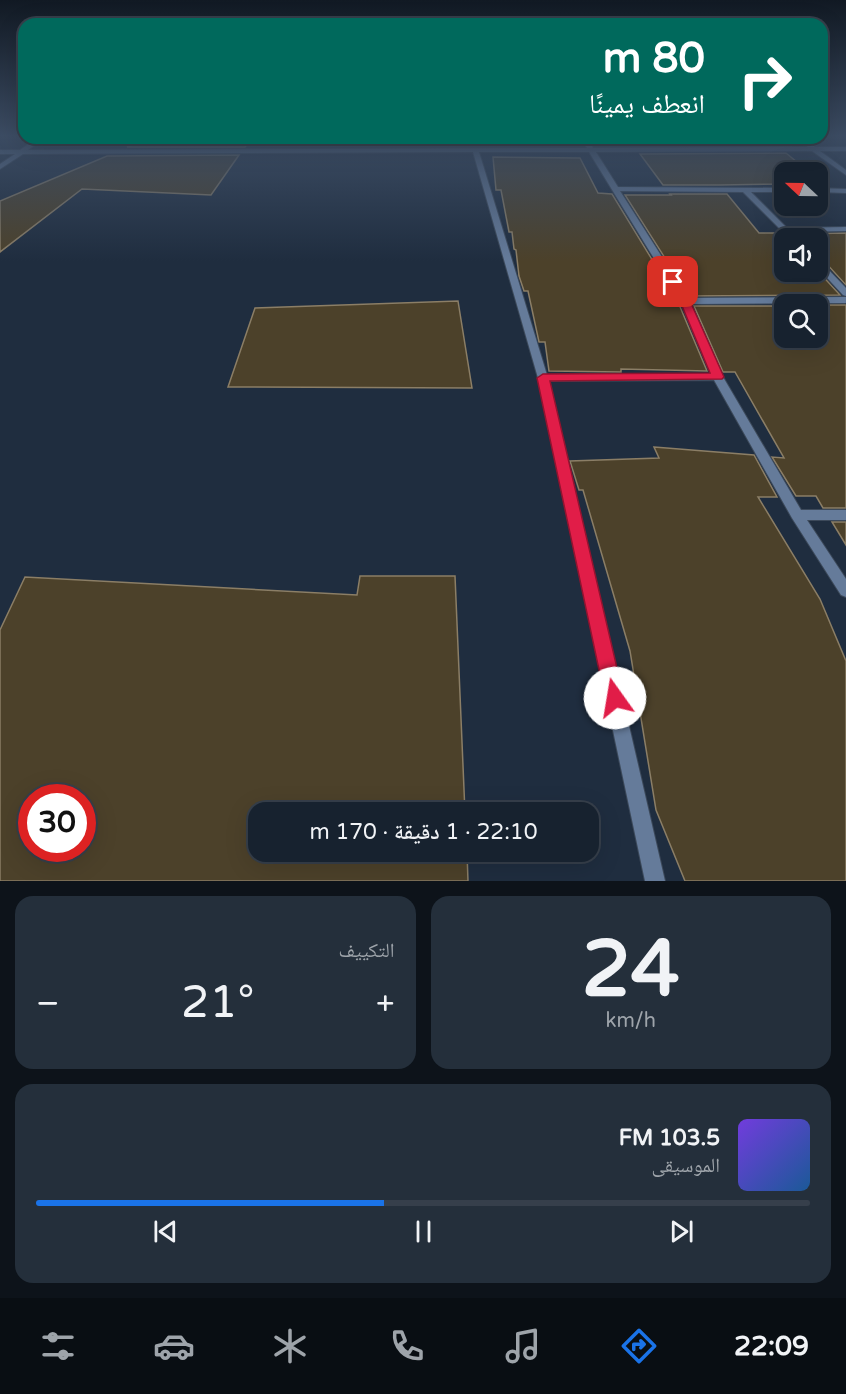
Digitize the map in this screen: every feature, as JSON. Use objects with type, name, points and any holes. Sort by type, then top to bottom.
[{"type":"street","points":[[484,178],[543,378],[655,881]]},
{"type":"street","points":[[608,178],[685,301],[718,377],[797,515],[846,591]]},
{"type":"street","points":[[614,189],[774,190]]},
{"type":"street","points":[[745,190],[782,228]]},
{"type":"street","points":[[828,190],[846,191]]},
{"type":"street","points":[[828,229],[846,229]]},
{"type":"street","points":[[828,274],[846,293]]},
{"type":"street","points":[[685,301],[846,300]]},
{"type":"street","points":[[543,378],[718,377]]},
{"type":"street","points":[[797,515],[846,515]]},
{"type":"building","points":[[54,178],[223,178],[211,195],[82,189],[0,252],[0,201]]},
{"type":"building","points":[[495,178],[590,178],[598,193],[612,194],[678,302],[707,371],[621,369],[621,372],[549,371],[545,342],[539,342],[528,291],[524,291],[519,276],[516,250],[512,232],[509,232],[501,190],[496,190]]},
{"type":"building","points":[[658,178],[774,178],[774,184],[663,185]]},
{"type":"building","points":[[727,194],[759,233],[774,233],[774,282],[828,282],[840,295],[689,296],[625,195]]},
{"type":"building","points":[[828,233],[846,233],[846,285],[828,265]]},
{"type":"building","points":[[458,301],[472,388],[228,387],[255,308]]},
{"type":"building","points":[[828,305],[846,305],[846,508],[823,508],[816,496],[796,496],[772,457],[784,458],[735,372],[723,372],[694,306],[774,306],[774,348],[828,348]]},
{"type":"building","points":[[654,447],[754,455],[777,497],[758,497],[820,599],[846,661],[846,881],[685,881],[656,810],[630,651],[583,490],[579,490],[570,461],[659,458]]},
{"type":"building","points":[[832,522],[846,522],[846,545]]},
{"type":"building","points":[[360,576],[455,576],[465,802],[248,802],[248,862],[467,862],[468,881],[0,881],[0,630],[25,577],[357,595]]},
{"type":"route","points":[[615,698],[543,378],[718,377],[685,301],[673,282]]}]
